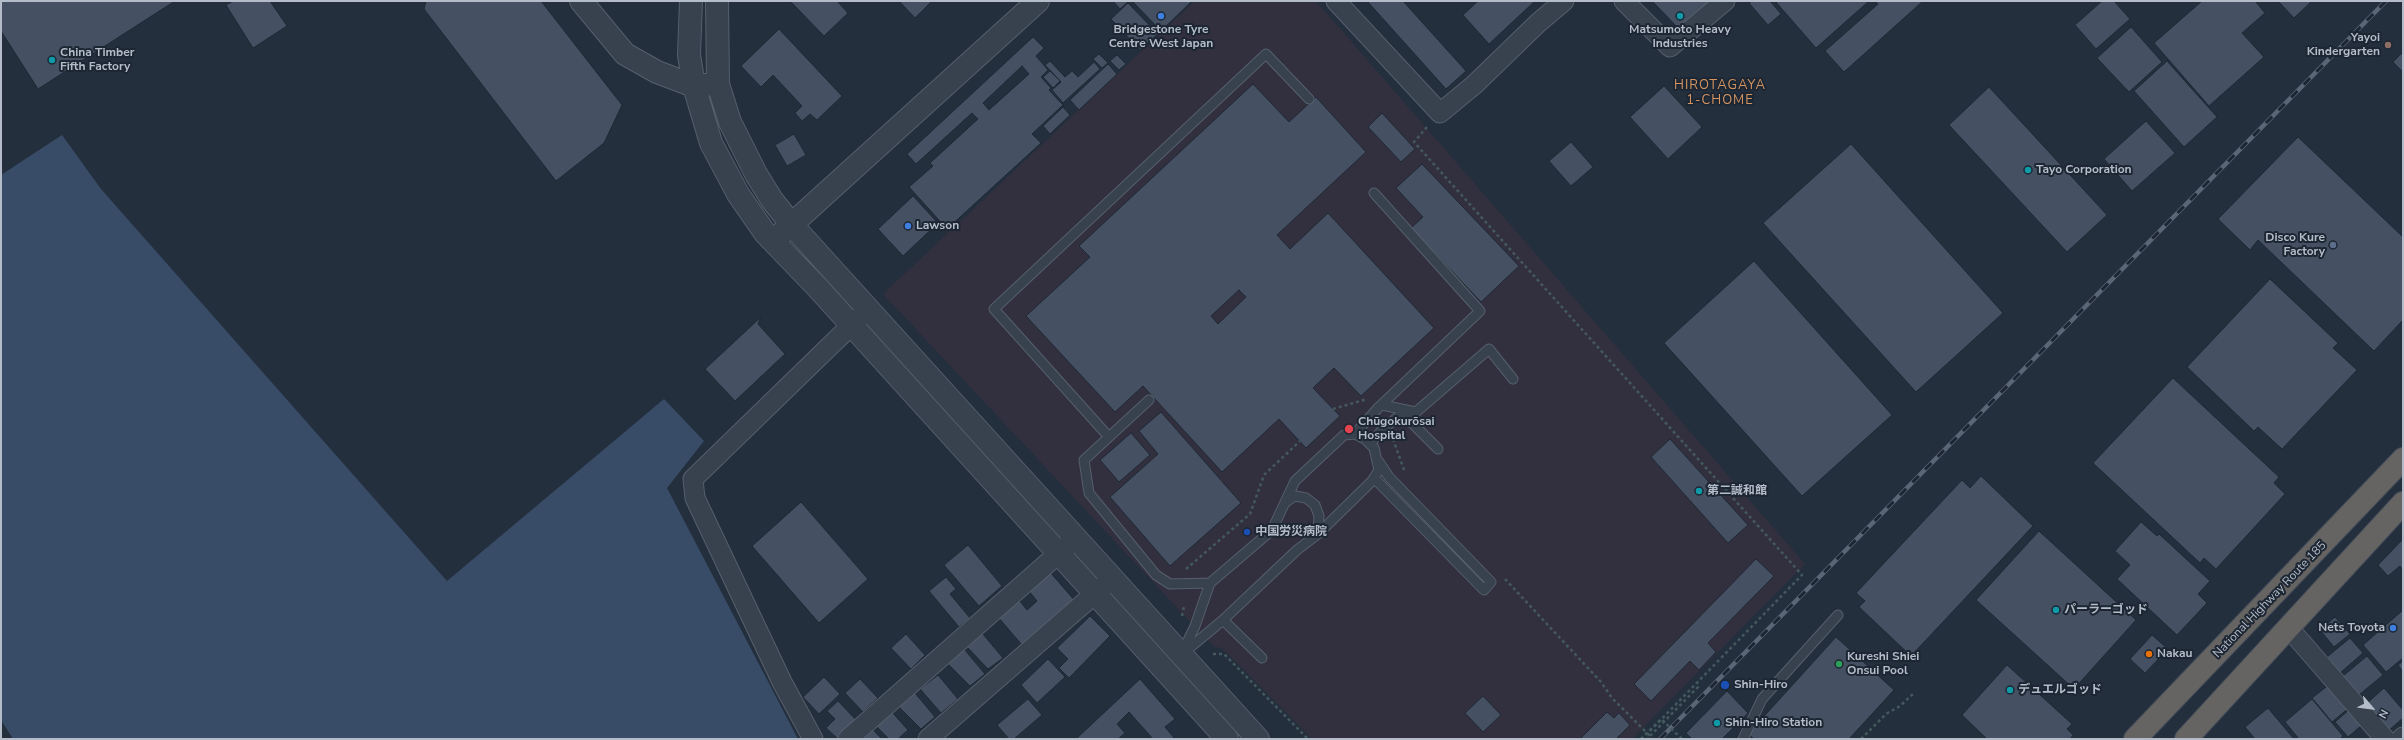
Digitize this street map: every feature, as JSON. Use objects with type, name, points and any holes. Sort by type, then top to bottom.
[{"type":"highway","name":"National Highway Route 185","points":[[2142,737],[2403,459]]},
{"type":"highway","points":[[2186,739],[2403,504]]},
{"type":"street","points":[[581,1],[625,54],[657,72],[694,86],[718,84]]},
{"type":"street","points":[[691,1],[689,56],[694,86],[711,143],[738,194],[773,241],[1164,670],[1218,736]]},
{"type":"street","points":[[717,1],[718,84],[730,122],[756,174],[792,225],[1258,739]]},
{"type":"street","points":[[773,241],[1038,1]]},
{"type":"street","points":[[1336,1],[1440,113],[1474,85],[1564,1]]},
{"type":"street","points":[[1624,1],[1670,47],[1725,1]]},
{"type":"street","points":[[813,739],[782,682],[695,498],[693,479],[868,309]]},
{"type":"street","points":[[848,739],[1076,538]]},
{"type":"street","points":[[928,739],[1112,578]]},
{"type":"street","points":[[2288,627],[2385,739]]},
{"type":"street","points":[[1164,670],[1181,655]]},
{"type":"lane","points":[[1108,437],[994,308],[1266,54],[1309,98]]},
{"type":"lane","points":[[1181,655],[1195,626],[1210,583],[1272,530],[1296,481],[1344,436],[1355,434],[1380,407],[1480,311],[1374,193]]},
{"type":"lane","points":[[1380,407],[1416,412],[1489,348],[1513,379]]},
{"type":"lane","points":[[1149,400],[1084,460],[1089,493],[1156,575],[1170,584],[1210,583]]},
{"type":"lane","points":[[1370,444],[1388,424],[1399,416],[1408,418],[1438,449]]},
{"type":"lane","points":[[1355,434],[1370,444],[1389,477],[1491,582],[1484,590],[1374,478]]},
{"type":"lane","points":[[1181,655],[1223,620],[1297,550],[1318,534],[1374,478],[1379,470],[1377,458]]},
{"type":"lane","points":[[1285,503],[1295,496],[1306,498],[1315,505],[1319,516],[1318,534]]},
{"type":"lane","points":[[1743,739],[1762,699],[1838,615]]},
{"type":"lane","points":[[1223,620],[1262,658]]},
{"type":"path","points":[[1440,113],[1414,142],[1802,575],[1648,734]]},
{"type":"path","points":[[1333,409],[1366,398],[1380,407]]},
{"type":"path","points":[[1388,424],[1403,469],[1408,474]]},
{"type":"path","points":[[1184,570],[1250,514],[1264,475],[1300,441]]},
{"type":"path","points":[[1499,573],[1601,682],[1612,698],[1648,734],[1649,738]]},
{"type":"path","points":[[1181,620],[1184,606]]},
{"type":"path","points":[[1213,654],[1224,654],[1308,739]]},
{"type":"path","points":[[1649,738],[1695,691],[1698,687],[1696,684]]},
{"type":"path","points":[[1860,739],[1886,714],[1900,706],[1914,694]]},
{"type":"path","points":[[1641,739],[1660,719],[1682,739]]},
{"type":"shaded area","name":"Chūgokurōsai Hospital","points":[[1195,1],[1316,1],[1805,564],[1632,739],[1312,739],[1227,653],[1221,648],[1213,646],[883,294]]},
{"type":"water","points":[[62,135],[101,189],[447,581],[664,399],[704,441],[667,488],[798,739],[13,739],[1,720],[1,175]]},
{"type":"building","name":"China Timber Fifth Factory","points":[[1,1],[175,1],[38,89],[1,31]]},
{"type":"building","points":[[233,1],[270,1],[287,26],[253,48],[226,5]]},
{"type":"building","points":[[426,1],[541,1],[622,105],[604,143],[556,181],[424,9]]},
{"type":"building","points":[[790,1],[837,1],[848,13],[824,36]]},
{"type":"building","points":[[899,1],[932,1],[915,18]]},
{"type":"building","name":"Bridgestone Tyre Centre West Japan","points":[[1113,1],[1129,1],[1120,9]]},
{"type":"building","name":"Bridgestone Tyre Centre West Japan","points":[[1132,1],[1192,1],[1161,31]]},
{"type":"building","points":[[1367,1],[1403,1],[1466,71],[1446,89]]},
{"type":"building","points":[[1478,1],[1535,1],[1489,44],[1463,15]]},
{"type":"building","name":"Matsumoto Heavy Industries","points":[[1652,1],[1710,1],[1680,30]]},
{"type":"building","points":[[1752,1],[1770,1],[1781,14],[1768,25],[1749,3]]},
{"type":"building","points":[[1775,1],[1869,1],[1816,48]]},
{"type":"building","points":[[1875,1],[1923,1],[1844,72],[1825,51],[1878,4]]},
{"type":"building","points":[[2102,1],[2114,1],[2130,19],[2096,49],[2075,25]]},
{"type":"building","points":[[2202,1],[2255,1],[2265,13],[2242,33],[2264,57],[2209,106],[2154,43]]},
{"type":"building","points":[[2278,1],[2312,1],[2294,18]]},
{"type":"building","points":[[1128,3],[1158,34],[1140,50],[1111,19]]},
{"type":"building","points":[[2131,27],[2162,62],[2129,92],[2097,58]]},
{"type":"building","points":[[779,29],[842,96],[817,120],[810,114],[802,121],[795,113],[802,106],[773,75],[761,87],[741,66]]},
{"type":"building","points":[[1033,37],[1044,48],[1036,56],[1048,70],[1041,77],[1051,88],[1049,90],[1063,105],[1032,134],[1041,143],[947,229],[909,187],[933,166],[930,163],[978,119],[972,113],[916,164],[907,154]],"holes":[[[1022,66],[1029,74],[989,110],[983,103]]]},
{"type":"building","points":[[2403,52],[2403,72],[2393,62]]},
{"type":"building","points":[[1099,54],[1108,63],[1102,68],[1093,59]]},
{"type":"building","points":[[1117,55],[1126,64],[1119,70],[1110,61]]},
{"type":"building","points":[[1050,61],[1065,77],[1072,71],[1078,77],[1094,62],[1100,69],[1063,103],[1052,90],[1061,82],[1045,65]]},
{"type":"building","points":[[2167,61],[2217,117],[2184,147],[2134,91]]},
{"type":"building","points":[[1108,64],[1117,74],[1079,110],[1070,100]]},
{"type":"building","points":[[1050,71],[1060,81],[1053,88],[1043,77]]},
{"type":"building","name":"Chūgokurōsai Hospital","points":[[1253,84],[1289,122],[1316,97],[1366,152],[1277,235],[1290,249],[1328,213],[1434,328],[1361,396],[1334,368],[1313,388],[1340,416],[1306,448],[1279,419],[1222,472],[1143,386],[1115,412],[1026,316],[1090,257],[1079,246]],"holes":[[[1239,290],[1246,297],[1218,324],[1211,316]]]},
{"type":"building","points":[[1664,86],[1702,127],[1668,159],[1630,117]]},
{"type":"building","name":"Tayo Corporation","points":[[1989,87],[2107,215],[2067,252],[1949,125]]},
{"type":"building","points":[[1063,107],[1070,115],[1050,134],[1043,126]]},
{"type":"building","points":[[1382,113],[1415,149],[1401,162],[1368,127]]},
{"type":"building","points":[[2146,121],[2175,153],[2132,191],[2104,159]]},
{"type":"building","points":[[794,134],[806,155],[787,166],[775,145]]},
{"type":"building","name":"Disco Kure Factory","points":[[2298,137],[2403,237],[2403,320],[2374,351],[2258,240],[2250,250],[2218,219]]},
{"type":"building","points":[[1571,142],[1593,167],[1571,186],[1549,161]]},
{"type":"building","points":[[1851,144],[2003,313],[1916,392],[1763,223]]},
{"type":"building","points":[[1422,164],[1519,266],[1481,302],[1411,228],[1423,217],[1396,188]]},
{"type":"building","name":"Lawson","points":[[913,196],[938,223],[903,256],[878,229]]},
{"type":"building","points":[[1754,261],[1892,415],[1802,496],[1664,343]]},
{"type":"building","name":"Disco Kure Factory","points":[[2270,279],[2338,343],[2333,348],[2357,370],[2282,449],[2258,427],[2254,431],[2187,367]]},
{"type":"building","points":[[761,317],[758,324],[785,354],[735,401],[705,369]]},
{"type":"building","points":[[2173,378],[2279,477],[2274,483],[2285,494],[2216,569],[2204,558],[2200,563],[2093,463]]},
{"type":"building","points":[[1161,412],[1241,503],[1170,566],[1110,497],[1158,454],[1139,431]]},
{"type":"building","points":[[1131,433],[1150,455],[1119,482],[1100,460]]},
{"type":"building","name":"第二誠和館","points":[[1670,439],[1748,525],[1728,543],[1651,457]]},
{"type":"building","points":[[1981,476],[2033,526],[1911,656],[1859,607],[1865,601],[1856,593],[1962,480],[1970,488]]},
{"type":"building","points":[[801,502],[868,579],[819,623],[752,546]]},
{"type":"building","points":[[2141,522],[2157,536],[2159,534],[2210,581],[2198,594],[2207,603],[2177,635],[2117,579],[2130,565],[2115,551]]},
{"type":"building","name":"パーラーゴッド","points":[[2039,531],[2136,620],[2074,689],[1976,600]]},
{"type":"building","points":[[2403,539],[2403,570],[2400,566],[2388,576],[2378,565]]},
{"type":"building","points":[[968,545],[1002,586],[979,606],[944,565]]},
{"type":"building","points":[[1756,559],[1774,576],[1708,643],[1716,652],[1699,670],[1690,661],[1651,701],[1634,684]]},
{"type":"building","points":[[1050,572],[1075,601],[1022,645],[998,617],[1019,600],[1027,610],[1037,601],[1028,590]]},
{"type":"building","points":[[946,577],[956,589],[950,594],[970,618],[959,627],[929,591]]},
{"type":"building","name":"Nets Toyota","points":[[2403,610],[2403,658],[2386,672],[2363,645]]},
{"type":"building","points":[[1090,616],[1110,636],[1069,678],[1059,668],[1068,659],[1057,648]]},
{"type":"building","points":[[2335,617],[2350,634],[2334,647],[2320,630]]},
{"type":"building","points":[[982,633],[1003,658],[988,669],[967,647]]},
{"type":"building","points":[[906,634],[925,655],[911,669],[891,648]]},
{"type":"building","name":"Nakau","points":[[2152,635],[2168,649],[2145,673],[2130,659]]},
{"type":"building","name":"Kureshi Shiei Onsui Pool","points":[[1836,637],[1894,690],[1849,739],[1754,739],[1748,734]]},
{"type":"building","points":[[2350,638],[2363,653],[2340,673],[2327,657]]},
{"type":"building","points":[[964,649],[985,674],[970,686],[948,664]]},
{"type":"building","points":[[2367,656],[2383,675],[2359,695],[2343,676]]},
{"type":"building","points":[[1048,659],[1065,677],[1037,703],[1021,685]]},
{"type":"building","points":[[2403,661],[2403,672],[2398,665]]},
{"type":"building","name":"デュエルゴッド","points":[[2007,665],[2072,724],[2067,729],[2073,735],[2070,739],[1987,739],[1962,715]]},
{"type":"building","points":[[938,675],[958,699],[941,713],[920,689]]},
{"type":"building","points":[[824,677],[840,694],[819,714],[803,697]]},
{"type":"building","points":[[860,679],[878,698],[863,712],[845,693]]},
{"type":"building","points":[[1140,679],[1175,719],[1165,727],[1175,739],[1153,739],[1129,712],[1117,724],[1125,733],[1118,739],[1076,739]]},
{"type":"building","points":[[2330,684],[2350,707],[2332,722],[2312,698]]},
{"type":"building","points":[[2384,688],[2403,710],[2403,718],[2388,731],[2365,705]]},
{"type":"building","name":"Shin-Hiro Station","points":[[1727,691],[1748,713],[1722,739],[1692,739],[1686,733]]},
{"type":"building","points":[[915,693],[935,717],[921,729],[899,707]]},
{"type":"building","points":[[1483,696],[1501,715],[1483,732],[1465,713]]},
{"type":"building","points":[[1028,699],[1042,715],[1014,739],[1009,739],[997,725]]},
{"type":"building","points":[[2312,699],[2343,736],[2340,739],[2299,739],[2285,722]]},
{"type":"building","points":[[838,701],[859,723],[843,739],[838,739],[826,728],[835,719],[827,711]]},
{"type":"building","points":[[2268,708],[2294,739],[2255,739],[2245,727]]},
{"type":"building","points":[[2349,710],[2362,725],[2348,737],[2335,722]]},
{"type":"building","points":[[891,711],[908,730],[898,739],[889,739],[875,725]]},
{"type":"building","points":[[1607,712],[1614,718],[1619,713],[1630,725],[1616,739],[1580,739]]},
{"type":"building","points":[[873,730],[882,739],[863,739]]},
{"type":"railway","points":[[1660,739],[2386,1]]},
{"type":"place","name":"Bridgestone Tyre Centre West Japan","points":[[1161,16]]},
{"type":"place","name":"Matsumoto Heavy Industries","points":[[1680,16]]},
{"type":"place","name":"Yayoi Kindergarten","points":[[2388,45]]},
{"type":"place","name":"China Timber Fifth Factory","points":[[52,60]]},
{"type":"place","name":"Tayo Corporation","points":[[2028,170]]},
{"type":"place","name":"Lawson","points":[[908,226]]},
{"type":"place","name":"Disco Kure Factory","points":[[2333,245]]},
{"type":"place","name":"Chūgokurōsai Hospital","points":[[1349,429]]},
{"type":"place","name":"第二誠和館","points":[[1699,491]]},
{"type":"place","name":"中国労災病院","points":[[1247,532]]},
{"type":"place","name":"パーラーゴッド","points":[[2056,610]]},
{"type":"place","name":"Nets Toyota","points":[[2393,628]]},
{"type":"place","name":"Nakau","points":[[2149,654]]},
{"type":"place","name":"Kureshi Shiei Onsui Pool","points":[[1839,664]]},
{"type":"place","name":"Shin-Hiro","points":[[1725,685]]},
{"type":"place","name":"デュエルゴッド","points":[[2010,690]]},
{"type":"place","name":"Shin-Hiro Station","points":[[1717,723]]},
{"type":"district","name":"HIROTAGAYA 1-CHOME","points":[[1720,94]]}]
